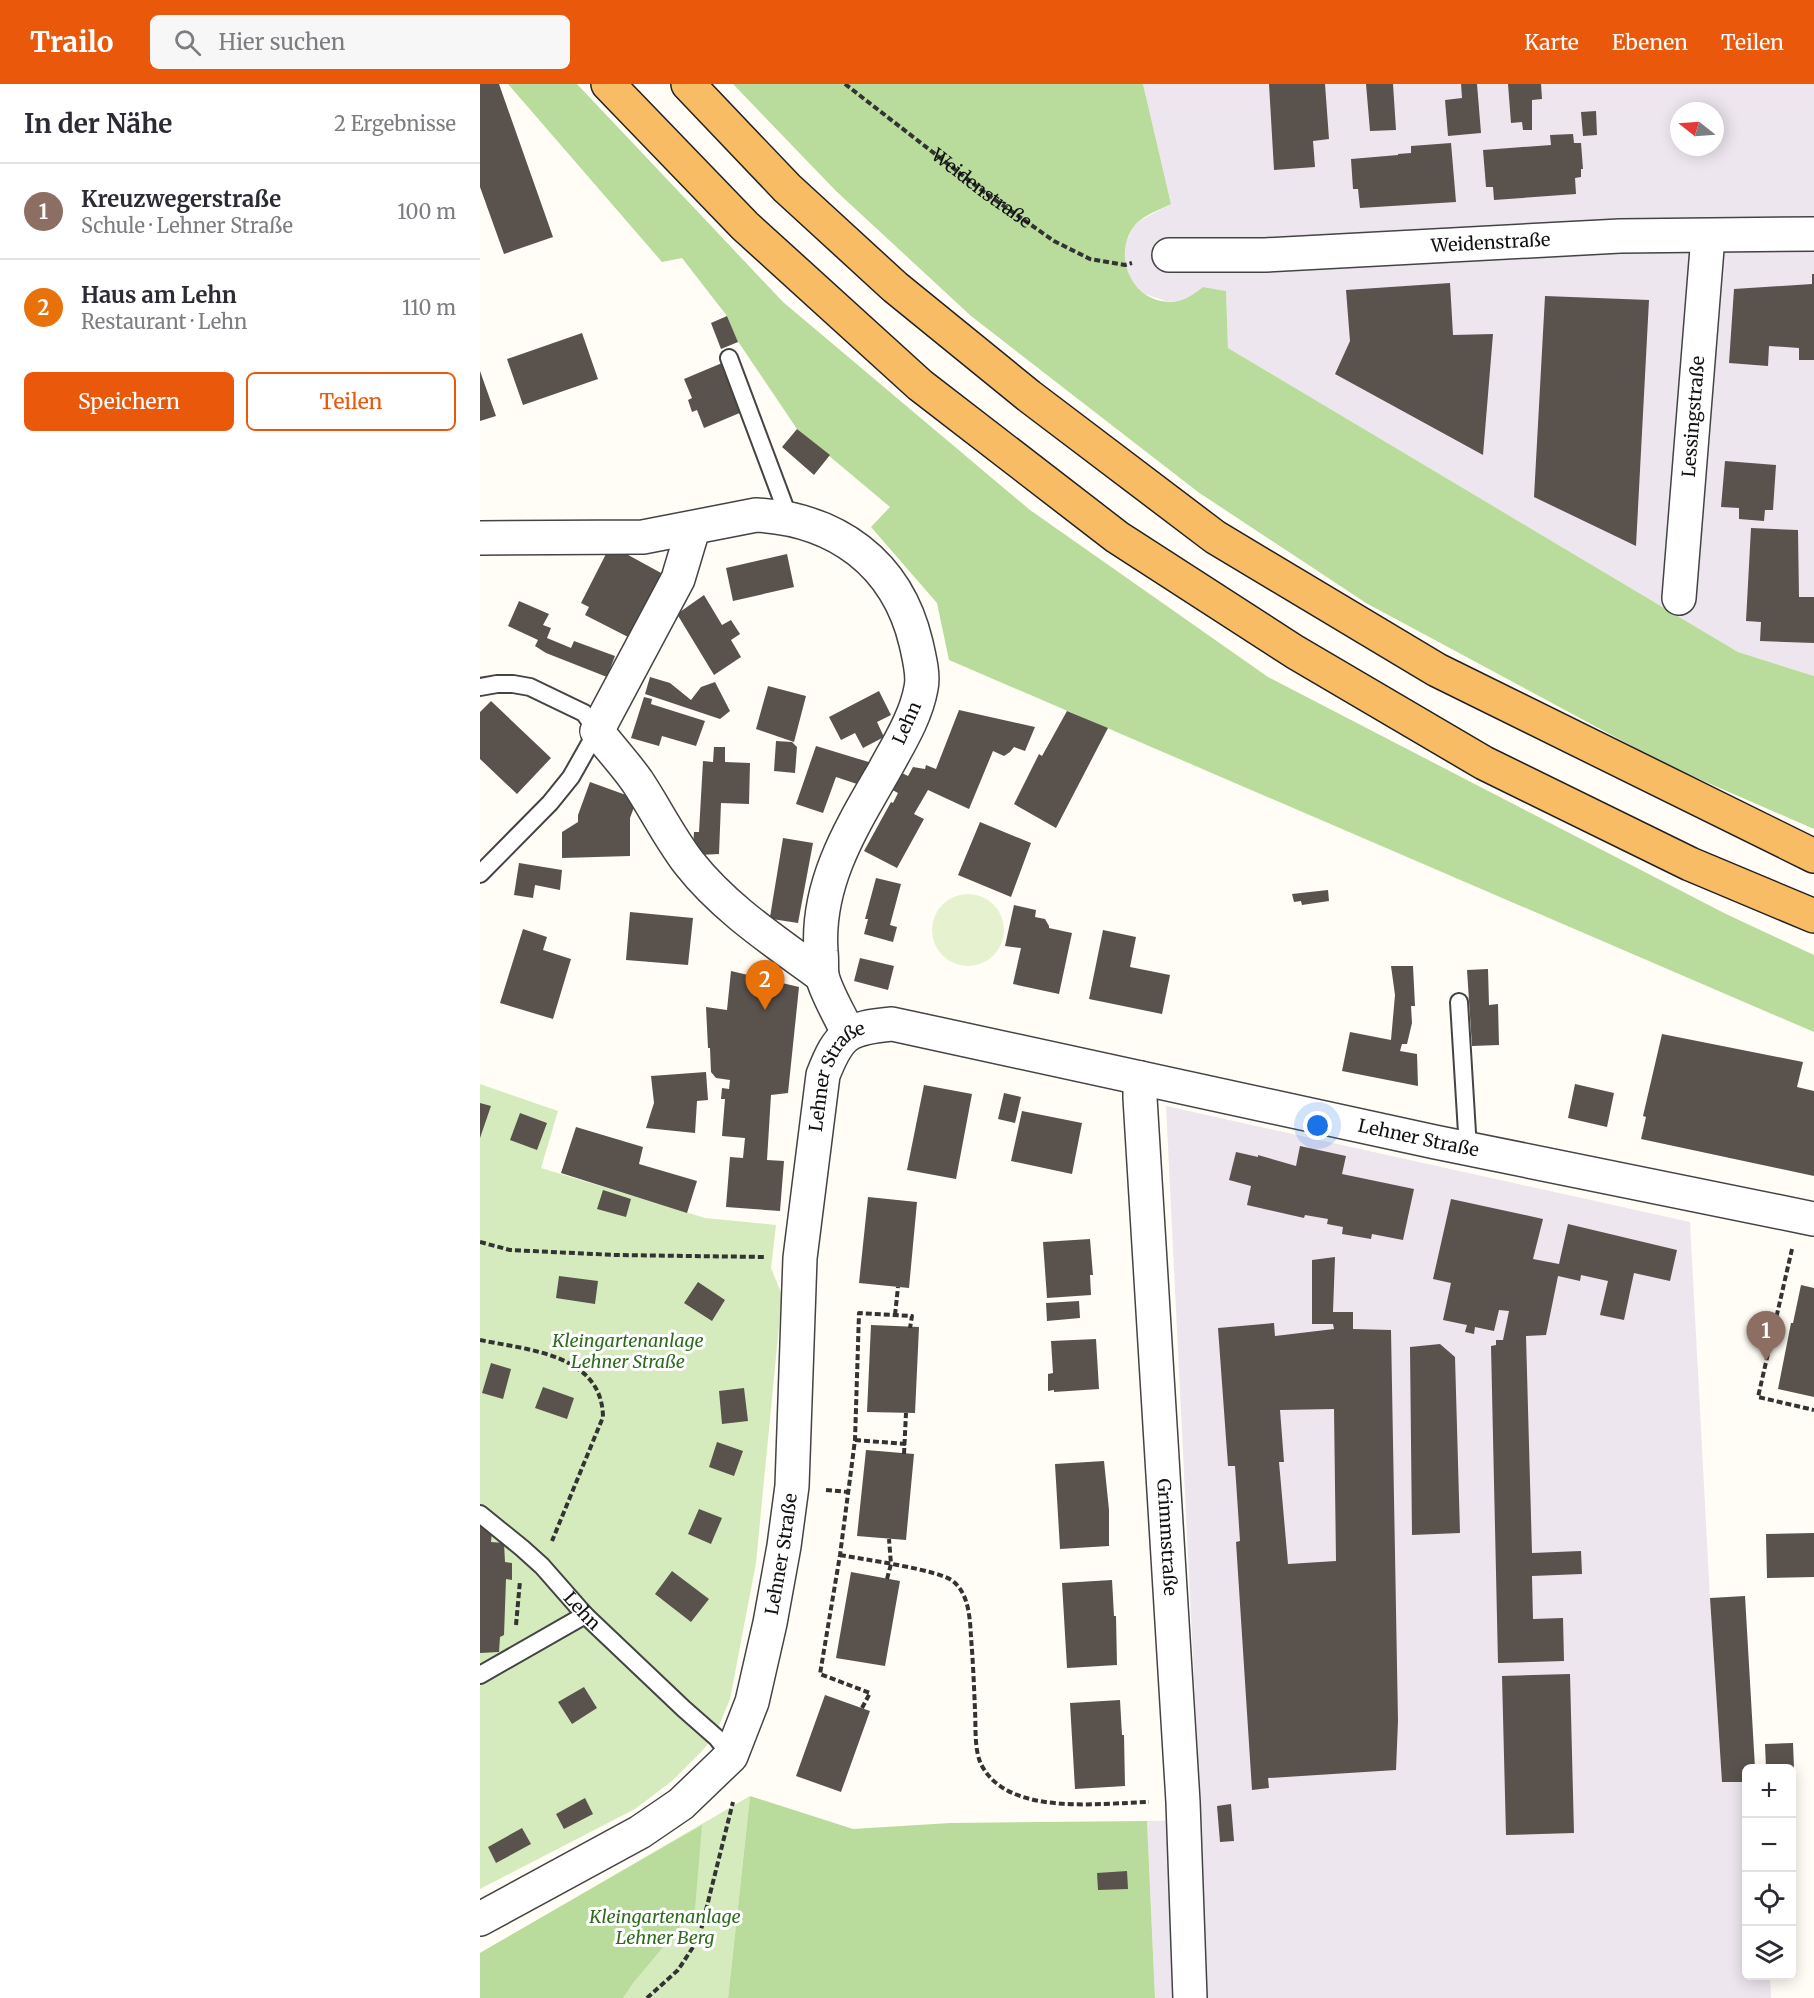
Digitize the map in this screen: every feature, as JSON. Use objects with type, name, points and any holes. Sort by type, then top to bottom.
[{"type":"highway","points":[[608,84],[745,226],[920,384],[1117,537],[1295,652],[1484,763],[1690,864],[1814,916]]},
{"type":"highway","points":[[688,84],[787,188],[895,287],[1029,396],[1215,537],[1437,670],[1814,856]]},
{"type":"street","name":"Weidenstraße","points":[[1170,255],[1265,255],[1620,236],[1814,234]]},
{"type":"street","name":"Lessingstraße","points":[[1679,598],[1708,236]]},
{"type":"street","name":"Lehn","points":[[480,538],[643,537],[756,515],[789,518],[828,530],[849,542],[865,555],[883,575],[900,600],[913,631],[922,687],[906,729],[843,842],[825,897],[820,939],[822,976],[848,1033]]},
{"type":"street","points":[[597,731],[678,579],[693,528]]},
{"type":"street","name":"Lehn","points":[[597,731],[637,782],[664,829],[690,864],[717,894],[765,934],[822,976]]},
{"type":"street","name":"Lehner Straße","points":[[480,1919],[640,1832],[681,1804],[731,1756],[752,1702],[784,1546],[792,1486],[800,1258],[823,1075],[833,1049],[848,1033],[868,1026],[892,1024],[1468,1149],[1807,1218]]},
{"type":"street","name":"Grimmstraße","points":[[1140,1078],[1183,1802],[1190,1998]]},
{"type":"lane","points":[[729,358],[789,518]]},
{"type":"lane","name":"Lehn","points":[[480,687],[497,684],[530,687],[584,713],[597,731]]},
{"type":"lane","points":[[480,874],[571,777],[597,731]]},
{"type":"lane","points":[[1459,1002],[1468,1149]]},
{"type":"lane","name":"Lehn","points":[[480,1514],[542,1566],[585,1615],[717,1738],[731,1756]]},
{"type":"lane","points":[[480,1675],[585,1615]]},
{"type":"path","name":"Weidenstraße","points":[[844,84],[984,192],[1054,241],[1090,259],[1125,265],[1132,263]]},
{"type":"path","points":[[1807,1218],[1758,1397],[1814,1410]]},
{"type":"path","points":[[480,1242],[522,1251],[800,1258]]},
{"type":"path","points":[[895,1314],[898,1287]]},
{"type":"path","points":[[862,1708],[870,1692],[820,1674],[840,1555],[855,1440],[859,1313],[912,1316],[910,1328]]},
{"type":"path","points":[[480,1340],[545,1354],[578,1367],[589,1376],[600,1392],[603,1402],[603,1417],[542,1566]]},
{"type":"path","points":[[904,1454],[906,1413]]},
{"type":"path","points":[[855,1440],[906,1444]]},
{"type":"path","points":[[887,1579],[891,1564],[889,1539]]},
{"type":"path","points":[[514,1655],[522,1548]]},
{"type":"path","points":[[840,1555],[937,1574],[954,1581],[966,1599],[971,1625],[976,1741],[981,1764],[994,1780],[1012,1794],[1032,1801],[1058,1803],[1183,1802]]},
{"type":"path","points":[[647,1998],[678,1970],[699,1938],[733,1807],[734,1784],[731,1756]]},
{"type":"shaded area","points":[[1143,84],[1814,84],[1814,676],[1738,652],[1228,348],[1226,291],[1203,287],[1190,297],[1178,301],[1166,301],[1145,294],[1129,277],[1124,251],[1134,226],[1171,204]]},
{"type":"shaded area","points":[[1166,1106],[1690,1222],[1722,1782],[1742,1782],[1742,1980],[1770,1980],[1771,1998],[1155,1998],[1147,1821],[1201,1820]]},
{"type":"green space","points":[[508,84],[577,84],[783,302],[1030,510],[1268,677],[1724,913],[1814,955],[1814,1032],[949,660],[937,603],[871,527],[890,507],[797,429],[737,340],[727,316],[682,258],[662,262]]},
{"type":"green space","points":[[733,84],[1143,84],[1171,204],[1139,221],[1128,238],[1125,252],[1126,266],[1139,289],[1150,297],[1163,301],[1182,300],[1203,287],[1226,291],[1228,348],[1738,652],[1814,676],[1814,829],[1669,766],[1366,603],[1198,492],[971,316],[836,191]]},
{"type":"green space","points":[[968,894],[988,900],[998,910],[1004,930],[998,950],[988,960],[968,966],[948,960],[938,950],[932,930],[938,910],[948,900]]},
{"type":"green space","name":"Kleingartenanlage Lehner Straße","points":[[480,1084],[558,1111],[541,1168],[705,1218],[776,1225],[771,1268],[782,1295],[756,1563],[730,1699],[715,1735],[672,1781],[635,1809],[480,1889]]},
{"type":"green space","name":"Kleingartenanlage Lehner Berg","points":[[750,1796],[728,1998],[480,1998],[480,1953]]},
{"type":"green space","points":[[750,1796],[853,1829],[950,1823],[1147,1821],[1155,1998],[728,1998]]},
{"type":"green space","name":"Kleingartenanlage Lehner Berg","points":[[702,1825],[695,1909],[623,1998],[480,1998],[480,1953]]},
{"type":"building","points":[[480,84],[499,84],[553,237],[504,254],[480,187]]},
{"type":"building","points":[[1269,84],[1325,84],[1329,139],[1313,141],[1315,167],[1274,170]]},
{"type":"building","points":[[1366,84],[1393,84],[1396,130],[1370,131]]},
{"type":"building","points":[[1461,84],[1477,84],[1481,133],[1448,136],[1445,100],[1462,98]]},
{"type":"building","points":[[1508,84],[1541,84],[1542,99],[1532,100],[1532,130],[1523,130],[1522,122],[1511,123]]},
{"type":"building","points":[[1596,111],[1597,135],[1583,136],[1581,112]]},
{"type":"building","points":[[1573,134],[1574,143],[1581,143],[1583,169],[1581,169],[1581,177],[1575,178],[1576,194],[1494,200],[1493,187],[1486,187],[1483,150],[1551,145],[1550,135]]},
{"type":"building","points":[[1451,143],[1456,202],[1360,208],[1358,189],[1353,189],[1351,159],[1411,153],[1411,146]]},
{"type":"building","points":[[1812,274],[1814,274],[1814,360],[1799,360],[1799,348],[1769,346],[1768,366],[1729,363],[1734,289],[1812,284]]},
{"type":"building","points":[[1450,283],[1453,335],[1493,334],[1483,455],[1335,374],[1350,341],[1346,290]]},
{"type":"building","points":[[1545,296],[1649,300],[1636,546],[1534,497]]},
{"type":"building","points":[[727,316],[738,342],[721,349],[711,323]]},
{"type":"building","points":[[582,333],[598,379],[523,405],[507,359]]},
{"type":"building","points":[[722,363],[742,412],[704,428],[697,410],[692,412],[688,400],[692,398],[684,379]]},
{"type":"building","points":[[480,371],[496,416],[480,421]]},
{"type":"building","points":[[797,429],[830,455],[814,475],[782,447]]},
{"type":"building","points":[[1725,461],[1776,465],[1773,510],[1765,510],[1764,521],[1739,519],[1739,508],[1721,507]]},
{"type":"building","points":[[1751,528],[1798,530],[1799,597],[1814,597],[1814,643],[1760,641],[1761,622],[1746,621]]},
{"type":"building","points":[[609,548],[619,550],[663,574],[630,638],[585,615],[589,607],[581,603]]},
{"type":"building","points":[[787,554],[794,587],[733,601],[726,568]]},
{"type":"building","points":[[704,595],[722,625],[731,620],[740,634],[731,640],[741,657],[714,675],[677,614]]},
{"type":"building","points":[[519,601],[549,614],[543,625],[551,628],[547,638],[571,648],[574,641],[615,656],[607,677],[546,653],[535,646],[538,640],[508,626]]},
{"type":"building","points":[[650,677],[670,683],[691,700],[701,687],[715,682],[730,711],[720,719],[645,694]]},
{"type":"building","points":[[768,686],[806,696],[794,742],[756,729]]},
{"type":"building","points":[[879,691],[891,715],[877,722],[884,737],[863,748],[855,733],[841,740],[829,717]]},
{"type":"building","points":[[644,697],[652,699],[651,704],[705,721],[696,746],[662,736],[659,746],[631,738]]},
{"type":"building","points":[[491,701],[551,758],[517,794],[480,759],[480,712]]},
{"type":"building","points":[[959,710],[1035,727],[1025,751],[1014,747],[1004,756],[993,751],[969,809],[928,790],[914,814],[924,819],[897,868],[864,851],[898,793],[887,787],[896,770],[908,776],[913,767],[925,769],[926,765],[936,769]]},
{"type":"building","points":[[1067,711],[1108,728],[1056,828],[1014,804],[1039,754],[1042,756]]},
{"type":"building","points":[[776,741],[792,742],[797,747],[795,773],[774,771]]},
{"type":"building","points":[[816,746],[872,763],[860,785],[836,777],[823,813],[796,804]]},
{"type":"building","points":[[714,747],[725,747],[725,762],[750,763],[749,804],[721,803],[719,854],[699,855],[693,847],[694,832],[699,832],[703,761],[713,762]]},
{"type":"building","points":[[590,782],[637,799],[630,818],[630,856],[562,858],[562,832],[578,822],[578,815]]},
{"type":"building","points":[[980,822],[1031,843],[1011,897],[958,875]]},
{"type":"building","points":[[783,838],[813,843],[798,923],[770,917]]},
{"type":"building","points":[[519,863],[562,870],[560,890],[535,885],[533,898],[514,895]]},
{"type":"building","points":[[876,878],[901,884],[890,925],[897,927],[893,942],[864,934],[868,919],[865,919]]},
{"type":"building","points":[[1328,890],[1329,901],[1302,905],[1301,901],[1294,902],[1292,894]]},
{"type":"building","points":[[1014,905],[1036,910],[1035,917],[1045,919],[1049,928],[1072,933],[1059,994],[1013,984],[1021,948],[1005,946]]},
{"type":"building","points":[[630,912],[693,918],[688,965],[626,960]]},
{"type":"building","points":[[523,929],[547,937],[543,950],[571,959],[553,1019],[500,1003]]},
{"type":"building","points":[[1103,930],[1136,937],[1130,967],[1170,975],[1162,1014],[1089,999]]},
{"type":"building","points":[[860,958],[894,966],[888,990],[854,981]]},
{"type":"building","points":[[1391,966],[1413,966],[1415,1006],[1411,1006],[1412,1023],[1407,1044],[1402,1044],[1400,1051],[1417,1054],[1418,1086],[1342,1071],[1350,1032],[1391,1040],[1395,995]]},
{"type":"building","points":[[1488,969],[1489,1005],[1498,1004],[1499,1045],[1472,1046],[1467,970]]},
{"type":"building","points":[[731,971],[799,987],[788,1093],[771,1095],[767,1160],[784,1161],[780,1211],[726,1207],[730,1157],[743,1158],[745,1138],[722,1136],[725,1099],[721,1099],[722,1088],[729,1089],[730,1080],[716,1078],[711,1072],[706,1007],[727,1010]]},
{"type":"building","points":[[1662,1034],[1803,1062],[1797,1087],[1814,1091],[1814,1176],[1641,1139],[1646,1117],[1643,1116]]},
{"type":"building","points":[[706,1072],[708,1100],[697,1101],[695,1133],[646,1128],[654,1103],[651,1076]]},
{"type":"building","points":[[1575,1084],[1614,1093],[1607,1127],[1568,1118]]},
{"type":"building","points":[[924,1085],[972,1094],[956,1179],[907,1170]]},
{"type":"building","points":[[1004,1093],[1021,1097],[1015,1123],[998,1119]]},
{"type":"building","points":[[480,1103],[491,1106],[480,1138]]},
{"type":"building","points":[[1022,1111],[1082,1123],[1072,1174],[1011,1161]]},
{"type":"building","points":[[520,1113],[547,1123],[537,1150],[510,1140]]},
{"type":"building","points":[[576,1127],[643,1147],[639,1164],[697,1181],[687,1213],[561,1173]]},
{"type":"building","points":[[1300,1146],[1346,1156],[1342,1174],[1414,1189],[1403,1240],[1372,1234],[1371,1239],[1342,1234],[1343,1227],[1327,1224],[1328,1219],[1305,1215],[1304,1218],[1247,1205],[1251,1186],[1229,1180],[1236,1152],[1258,1157],[1258,1155],[1296,1166]]},
{"type":"building","points":[[603,1190],[631,1199],[626,1217],[597,1209]]},
{"type":"building","points":[[868,1197],[917,1202],[909,1288],[859,1283]]},
{"type":"building","points":[[1451,1199],[1543,1219],[1533,1259],[1559,1264],[1568,1224],[1677,1250],[1670,1281],[1634,1273],[1624,1320],[1600,1315],[1608,1281],[1581,1275],[1580,1281],[1558,1276],[1546,1335],[1526,1336],[1532,1553],[1581,1551],[1582,1574],[1532,1576],[1533,1619],[1563,1618],[1564,1661],[1498,1663],[1491,1346],[1496,1345],[1496,1340],[1503,1340],[1509,1311],[1499,1310],[1494,1331],[1475,1327],[1474,1334],[1465,1332],[1467,1325],[1443,1320],[1451,1283],[1433,1279]]},
{"type":"building","points":[[1090,1239],[1093,1275],[1090,1275],[1091,1295],[1047,1298],[1043,1242]]},
{"type":"building","points":[[1335,1257],[1333,1312],[1353,1312],[1353,1329],[1391,1330],[1398,1721],[1396,1770],[1268,1778],[1269,1788],[1252,1790],[1236,1542],[1240,1541],[1235,1466],[1228,1466],[1218,1328],[1274,1323],[1275,1336],[1334,1329],[1333,1324],[1312,1324],[1312,1260]],"holes":[[[1334,1409],[1336,1561],[1288,1564],[1279,1462],[1284,1462],[1280,1410]]]},
{"type":"building","points":[[559,1276],[598,1281],[595,1304],[556,1298]]},
{"type":"building","points":[[698,1282],[725,1300],[712,1321],[684,1303]]},
{"type":"building","points":[[1801,1285],[1814,1288],[1814,1397],[1778,1389]]},
{"type":"building","points":[[1079,1301],[1080,1318],[1047,1321],[1046,1303]]},
{"type":"building","points":[[871,1325],[919,1327],[915,1413],[867,1412]]},
{"type":"building","points":[[1096,1339],[1099,1389],[1048,1391],[1048,1374],[1053,1373],[1051,1341]]},
{"type":"building","points":[[1440,1344],[1455,1357],[1460,1533],[1412,1535],[1410,1347]]},
{"type":"building","points":[[491,1363],[511,1369],[503,1399],[482,1393]]},
{"type":"building","points":[[543,1387],[574,1398],[567,1419],[535,1408]]},
{"type":"building","points":[[744,1388],[748,1421],[722,1424],[719,1391]]},
{"type":"building","points":[[717,1442],[743,1451],[734,1476],[709,1467]]},
{"type":"building","points":[[866,1450],[914,1454],[906,1540],[857,1536]]},
{"type":"building","points":[[1104,1461],[1109,1510],[1109,1546],[1060,1549],[1055,1464]]},
{"type":"building","points":[[699,1509],[722,1518],[711,1544],[688,1534]]},
{"type":"building","points":[[480,1524],[492,1531],[491,1542],[504,1543],[505,1562],[512,1563],[512,1580],[506,1579],[504,1635],[500,1637],[499,1652],[480,1653]]},
{"type":"building","points":[[1814,1533],[1814,1577],[1767,1578],[1766,1534]]},
{"type":"building","points":[[672,1571],[709,1599],[691,1622],[655,1594]]},
{"type":"building","points":[[851,1572],[900,1581],[885,1666],[836,1658]]},
{"type":"building","points":[[1112,1580],[1114,1616],[1116,1616],[1117,1665],[1067,1668],[1062,1583]]},
{"type":"building","points":[[1745,1596],[1755,1764],[1742,1764],[1742,1782],[1722,1782],[1710,1598]]},
{"type":"building","points":[[1570,1674],[1574,1833],[1506,1835],[1502,1676]]},
{"type":"building","points":[[584,1687],[597,1708],[572,1724],[558,1702]]},
{"type":"building","points":[[825,1695],[870,1711],[841,1792],[796,1776]]},
{"type":"building","points":[[1120,1700],[1122,1735],[1124,1735],[1125,1786],[1075,1789],[1070,1703]]},
{"type":"building","points":[[1793,1743],[1794,1764],[1766,1764],[1765,1744]]},
{"type":"building","points":[[585,1798],[593,1814],[564,1829],[556,1814]]},
{"type":"building","points":[[1231,1804],[1234,1841],[1220,1842],[1217,1806]]},
{"type":"building","points":[[522,1828],[531,1844],[496,1863],[488,1847]]},
{"type":"building","points":[[1127,1871],[1128,1889],[1098,1890],[1097,1873]]},
{"type":"place","name":"Haus am Lehn","points":[[765,1010]]},
{"type":"place","name":"Kreuzwegerstraße","points":[[1766,1361]]}]
